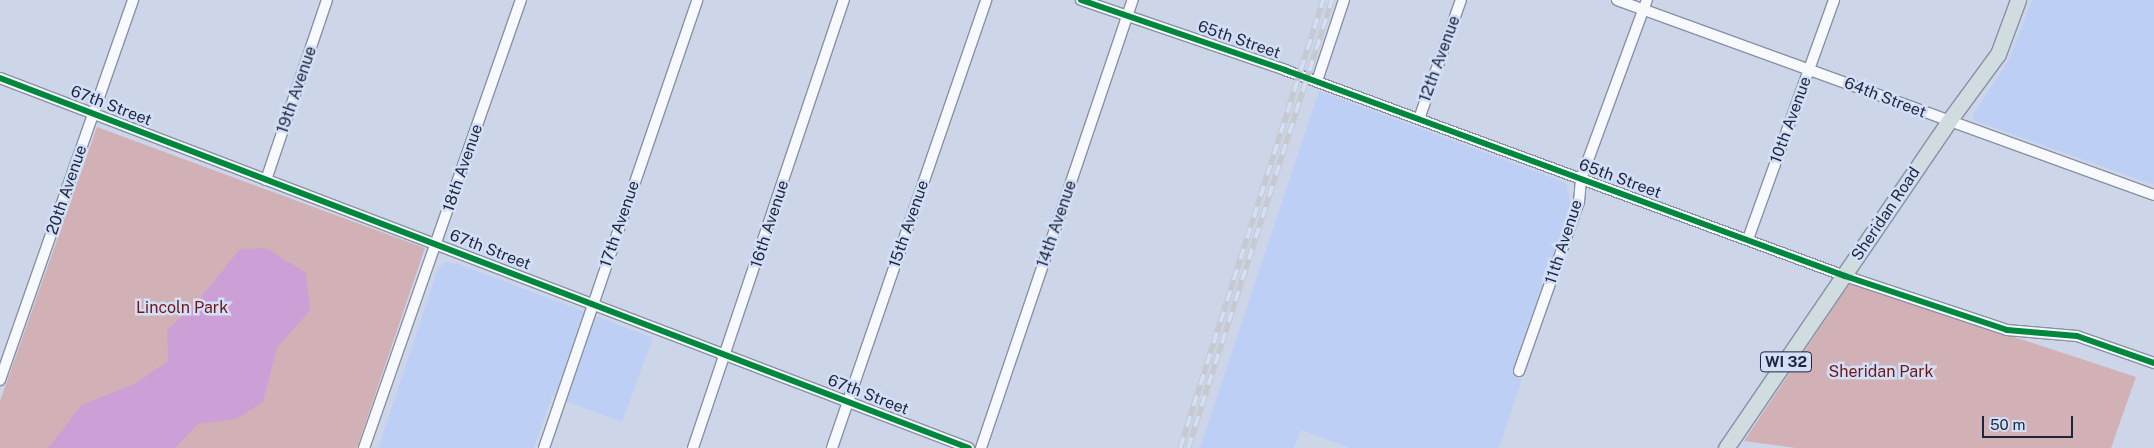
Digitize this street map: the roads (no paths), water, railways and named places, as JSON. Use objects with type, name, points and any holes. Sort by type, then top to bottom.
[{"type":"main road","name":"Sheridan Road","points":[[1726,448],[1846,276],[1948,122],[1998,54],[2018,0]]},
{"type":"street","name":"20th Avenue","points":[[0,380],[133,0]]},
{"type":"street","name":"19th Avenue","points":[[266,180],[327,0]]},
{"type":"street","name":"18th Avenue","points":[[364,448],[437,245],[521,0]]},
{"type":"street","name":"17th Avenue","points":[[544,448],[697,0]]},
{"type":"street","name":"16th Avenue","points":[[694,448],[844,0]]},
{"type":"street","name":"15th Avenue","points":[[832,448],[986,0]]},
{"type":"street","name":"65th Street","points":[[1081,0],[1318,81],[1846,276],[2007,330],[2078,336],[2154,363]]},
{"type":"street","name":"14th Avenue","points":[[981,448],[1133,0]]},
{"type":"street","points":[[1318,81],[1344,0]]},
{"type":"street","name":"12th Avenue","points":[[1419,119],[1461,0]]},
{"type":"street","name":"64th Street","points":[[1617,0],[1645,5],[1948,122],[2154,195]]},
{"type":"street","name":"10th Avenue","points":[[1748,239],[1834,0]]},
{"type":"street","name":"11th Avenue","points":[[1519,371],[1579,202],[1581,179],[1645,5]]},
{"type":"street","name":"67th Street","points":[[0,78],[969,448]]},
{"type":"railway","points":[[1180,448],[1323,0]]},
{"type":"railway","points":[[1188,448],[1332,0]]},
{"type":"park label","name":"Lincoln Park","points":[[182,308]]},
{"type":"park label","name":"Sheridan Park","points":[[1881,372]]}]
